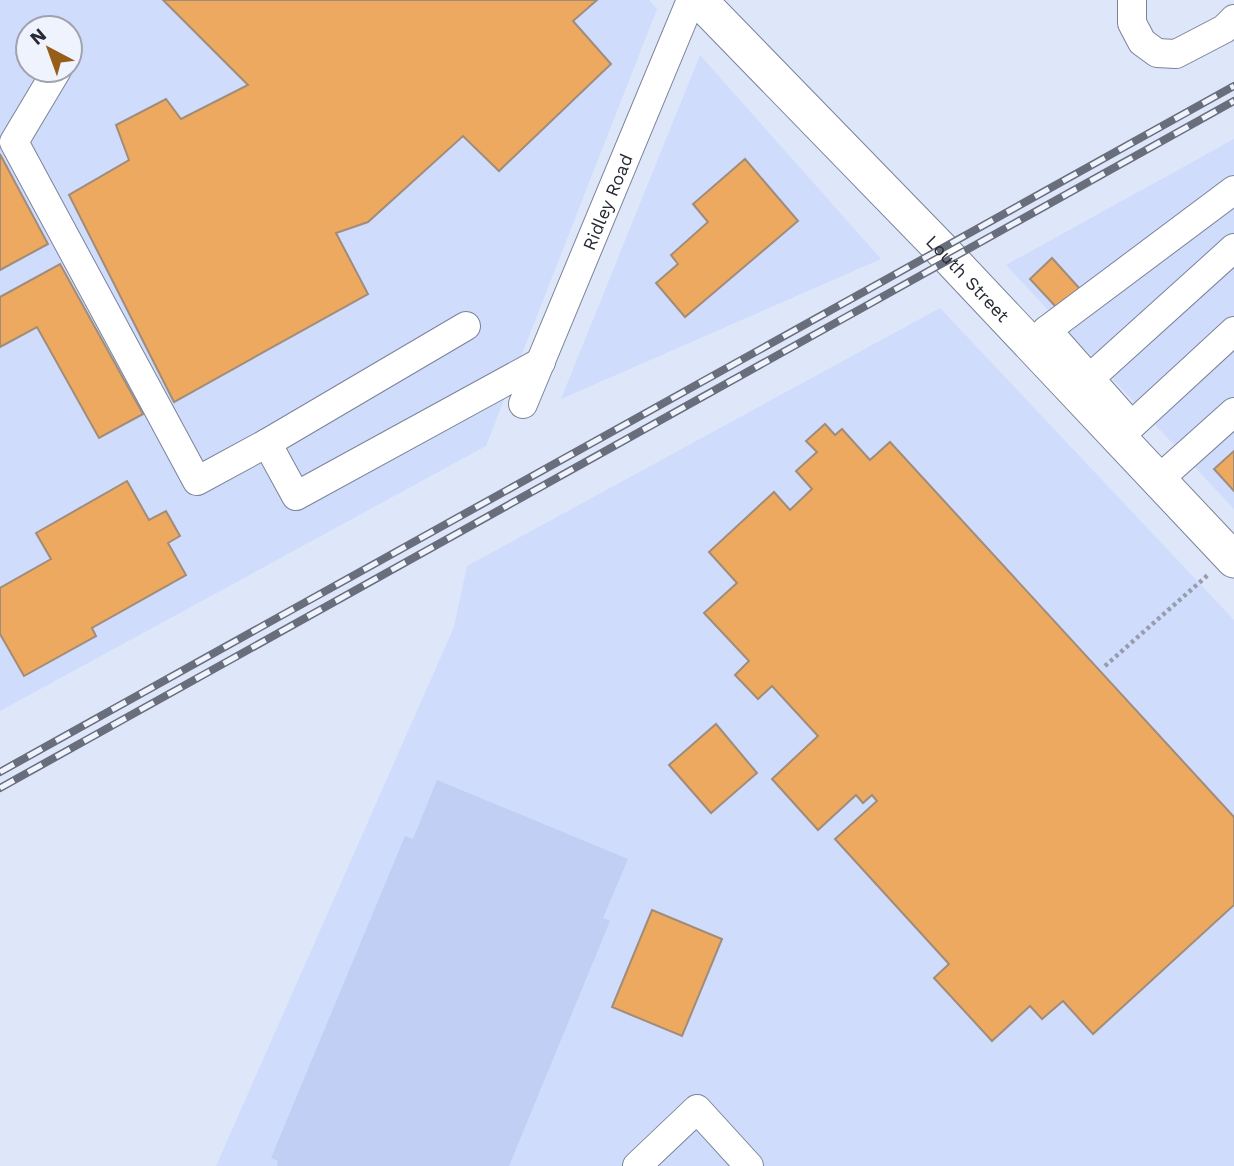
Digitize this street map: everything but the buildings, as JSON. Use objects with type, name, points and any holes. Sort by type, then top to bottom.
[{"type":"main road","name":"Louth Street","points":[[699,0],[1039,337],[1125,431],[1158,480],[1232,558]]},
{"type":"street","name":"Ridley Road","points":[[523,404],[691,0]]},
{"type":"street","points":[[1132,0],[1132,23],[1142,42],[1157,53],[1176,54],[1224,29],[1234,19]]},
{"type":"street","points":[[49,84],[14,142],[197,481],[466,326]]},
{"type":"street","points":[[1234,190],[1039,337],[1090,378],[1125,431],[1234,331]]},
{"type":"street","points":[[1090,378],[1234,248]]},
{"type":"street","points":[[267,443],[296,496],[541,362]]},
{"type":"street","points":[[1158,480],[1234,411]]},
{"type":"street","points":[[637,1166],[696,1109],[749,1166]]},
{"type":"path","points":[[1105,666],[1232,558]]},
{"type":"shaded area","points":[[0,0],[649,0],[657,9],[486,446],[0,711]]},
{"type":"shaded area","points":[[700,55],[881,259],[561,399]]},
{"type":"shaded area","points":[[1234,139],[1234,509],[1006,265]]},
{"type":"shaded area","points":[[940,308],[1234,620],[1234,1166],[216,1166],[454,627],[467,566]]},
{"type":"shaded area","points":[[437,780],[628,859],[603,918],[610,921],[509,1166],[277,1166],[278,1161],[271,1158],[405,836],[413,839]]},
{"type":"railway","points":[[0,772],[1234,86]]},
{"type":"railway","points":[[0,788],[1234,101]]}]
